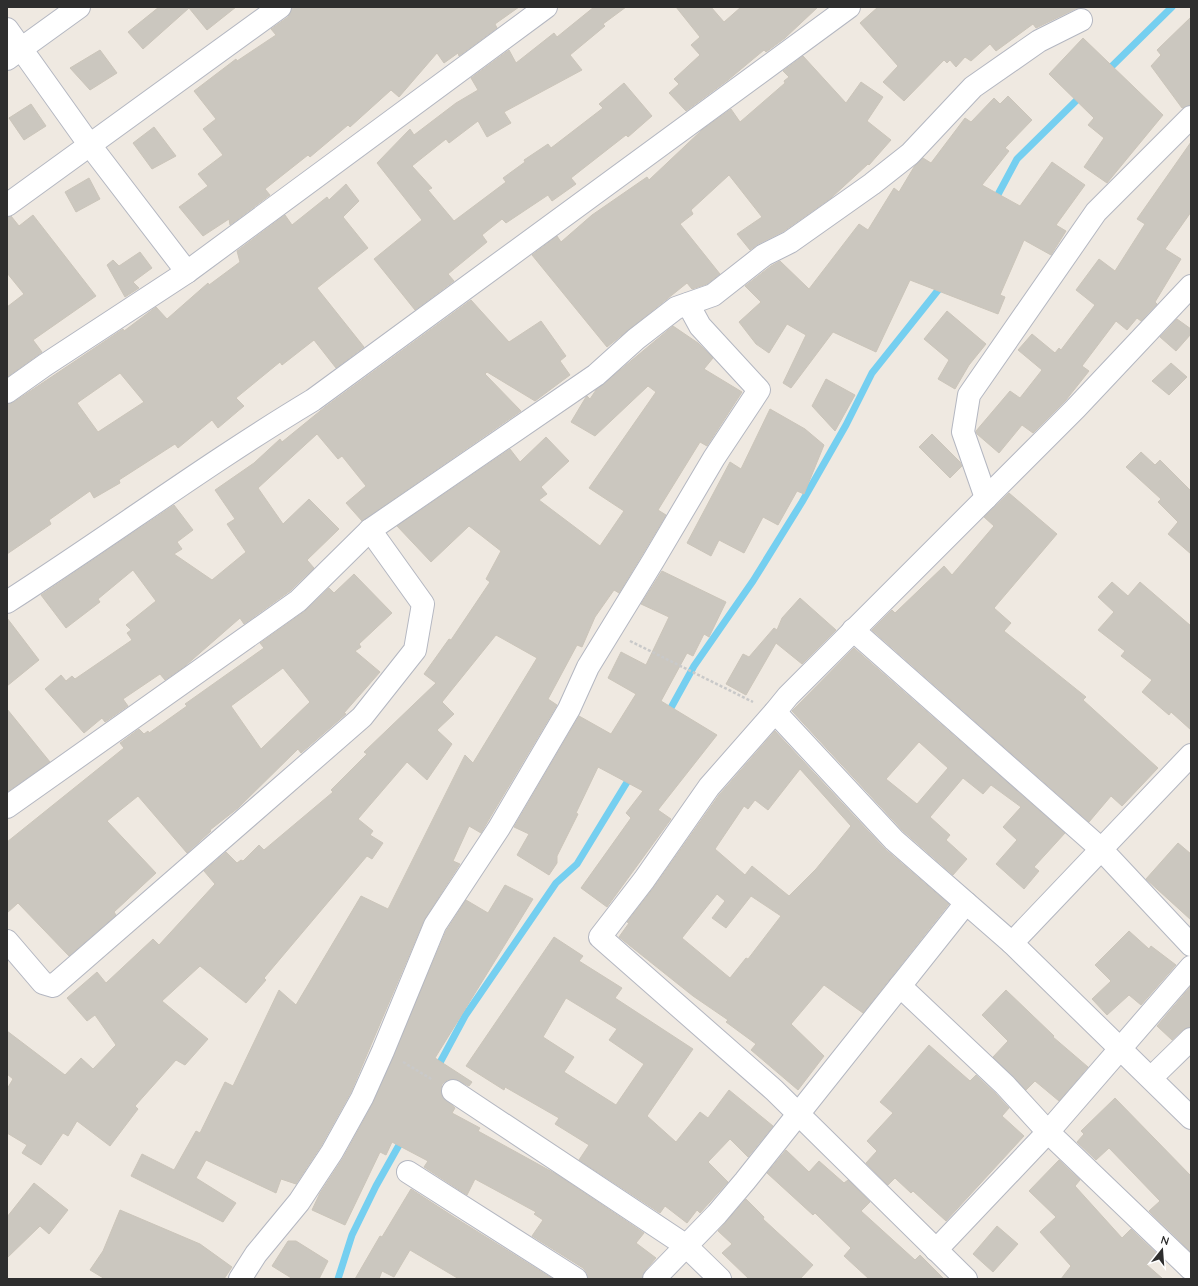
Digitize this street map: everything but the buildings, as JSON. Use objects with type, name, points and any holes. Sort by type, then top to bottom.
[{"type":"street","points":[[14,54],[79,7]]},
{"type":"street","points":[[7,205],[89,144],[280,7]]},
{"type":"street","points":[[7,392],[45,365],[187,272],[546,7]]},
{"type":"street","points":[[7,602],[62,567],[259,432],[313,400],[849,7]]},
{"type":"street","points":[[7,807],[298,601],[370,530],[596,375],[636,339],[676,308],[713,295],[764,255],[790,242],[872,184],[910,154],[973,87],[1039,41],[1081,20]]},
{"type":"street","points":[[7,29],[14,54],[89,144],[187,272]]},
{"type":"street","points":[[986,498],[964,432],[969,395],[1096,212],[1191,117]]},
{"type":"street","points":[[966,1279],[774,1090],[600,937],[644,880],[709,787],[788,696],[1076,408],[1191,286]]},
{"type":"street","points":[[240,1279],[256,1254],[299,1202],[332,1152],[362,1098],[435,925],[499,828],[569,709],[588,667],[714,458],[759,390],[700,326],[688,304]]},
{"type":"street","points":[[7,941],[43,983],[53,986],[362,717],[415,650],[422,604],[370,530]]},
{"type":"street","points":[[853,630],[1100,848],[1191,944]]},
{"type":"street","points":[[775,712],[894,840],[1012,943],[1120,1050],[1152,1077],[1191,1118]]},
{"type":"street","points":[[1012,943],[1100,848],[1191,755]]},
{"type":"street","points":[[654,1279],[685,1245],[717,1214],[745,1181],[966,903]]},
{"type":"street","points":[[936,1250],[1048,1132],[1191,967]]},
{"type":"street","points":[[900,986],[1005,1085],[1048,1132],[1191,1269]]},
{"type":"street","points":[[1152,1077],[1191,1039]]},
{"type":"street","points":[[453,1091],[685,1245],[720,1279]]},
{"type":"street","points":[[408,1172],[576,1279]]},
{"type":"path","points":[[610,631],[775,712]]},
{"type":"path","points":[[383,1050],[453,1091]]},
{"type":"waterway","points":[[1106,72],[1172,7]]},
{"type":"waterway","points":[[994,202],[1017,159],[1083,94]]},
{"type":"waterway","points":[[667,715],[694,666],[753,581],[802,502],[846,425],[872,373],[943,284]]},
{"type":"waterway","points":[[436,1070],[465,1016],[556,883],[577,864],[632,774]]},
{"type":"waterway","points":[[338,1279],[352,1235],[376,1186],[403,1138]]}]
